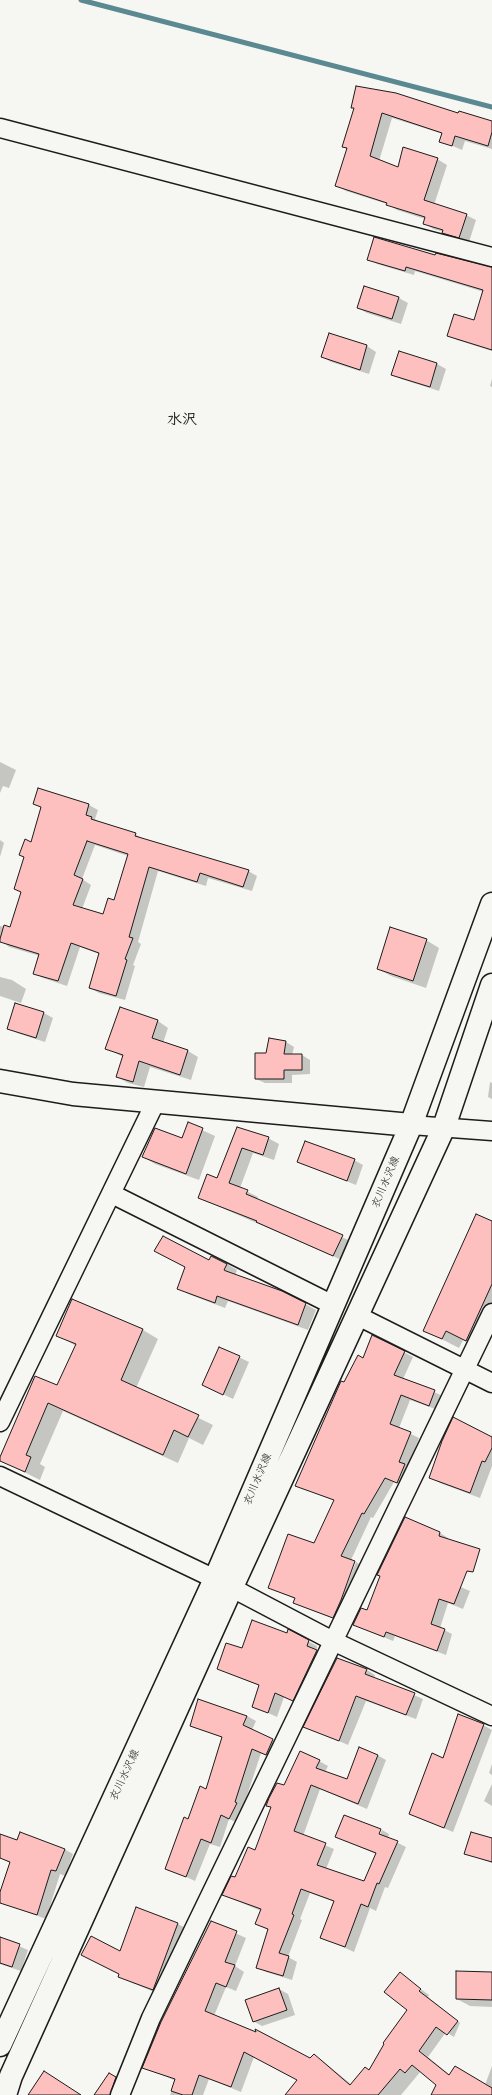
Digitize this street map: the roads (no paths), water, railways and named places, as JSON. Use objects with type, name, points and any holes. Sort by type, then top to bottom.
[{"type":"main road","name":"衣川水沢線","points":[[5,2095],[11,2076],[223,1584],[333,1305],[411,1125],[492,904]]},
{"type":"main road","name":"衣川水沢線","points":[[0,2045],[223,1584],[358,1316],[444,1128],[492,985]]},
{"type":"main road","points":[[0,1081],[73,1094],[155,1103],[411,1125]]},
{"type":"street","points":[[0,128],[492,257]]},
{"type":"street","points":[[0,1422],[155,1103]]},
{"type":"street","points":[[411,1125],[492,1130]]},
{"type":"street","points":[[112,1194],[333,1305]]},
{"type":"street","points":[[120,2095],[152,2018],[492,1313]]},
{"type":"street","points":[[358,1316],[492,1383]]},
{"type":"street","points":[[0,1476],[223,1584],[333,1641],[492,1716]]},
{"type":"waterway","points":[[81,0],[492,107]]},
{"type":"district","name":"水沢","points":[[182,420]]}]
